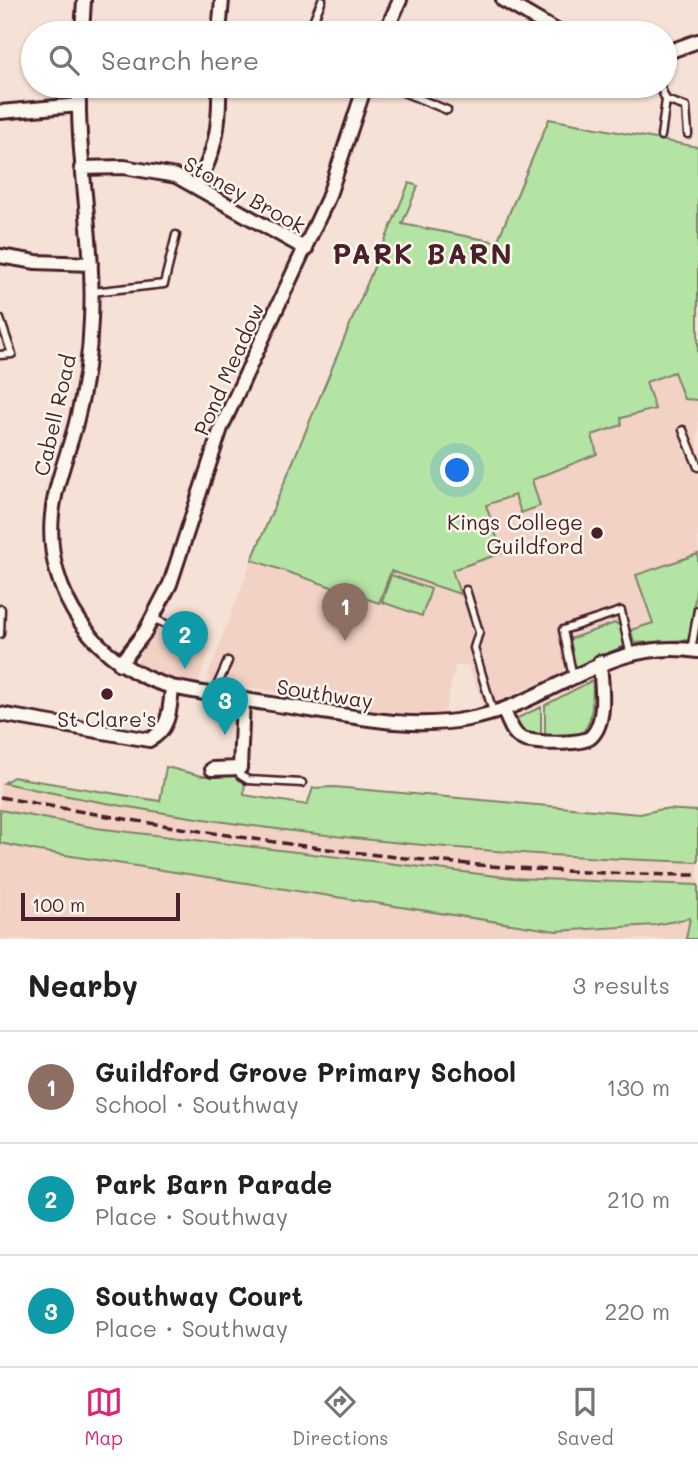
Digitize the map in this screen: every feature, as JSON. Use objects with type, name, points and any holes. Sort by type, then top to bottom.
[{"type":"street","points":[[83,21],[84,0]]},
{"type":"street","points":[[220,21],[222,0]]},
{"type":"street","points":[[390,21],[400,0]]},
{"type":"street","points":[[503,0],[539,21]]},
{"type":"street","points":[[677,49],[698,41]]},
{"type":"street","name":"Cabell Road","points":[[79,98],[91,264],[90,343],[82,398],[52,516],[56,567],[66,598],[79,622]]},
{"type":"street","points":[[196,185],[210,163],[217,134],[218,98]]},
{"type":"street","name":"Pond Meadow","points":[[120,664],[152,618],[170,584],[222,428],[251,360],[328,198],[361,98]]},
{"type":"street","points":[[0,113],[79,105]]},
{"type":"street","name":"Stoney Brook","points":[[82,168],[157,171],[196,185],[306,249]]},
{"type":"street","points":[[0,256],[36,262],[91,264]]},
{"type":"street","name":"Southway","points":[[79,622],[120,664],[155,683],[213,695],[410,723],[451,722],[499,712],[600,663],[630,652],[653,648],[695,652]]},
{"type":"street","points":[[499,712],[514,733],[522,739],[578,743],[591,738],[599,722],[600,663]]},
{"type":"street","points":[[0,714],[149,740],[164,729],[170,711],[172,687]]},
{"type":"street","points":[[212,769],[240,768],[243,699]]},
{"type":"lane","points":[[313,21],[322,0]]},
{"type":"lane","points":[[418,98],[447,110]]},
{"type":"lane","points":[[661,136],[666,100],[687,107],[688,134]]},
{"type":"lane","points":[[92,292],[164,284],[176,234]]},
{"type":"lane","points":[[0,320],[12,354],[0,355]]},
{"type":"lane","points":[[682,430],[698,467]]},
{"type":"lane","points":[[466,590],[479,632],[474,648],[499,712]]},
{"type":"lane","points":[[0,634],[1,609]]},
{"type":"lane","points":[[695,652],[692,645],[698,610]]},
{"type":"lane","points":[[573,677],[563,631],[621,611],[630,652]]},
{"type":"lane","points":[[152,618],[202,640]]},
{"type":"lane","points":[[213,695],[228,661]]},
{"type":"lane","points":[[240,768],[240,775],[248,780],[302,783]]},
{"type":"shaded area","name":"Kings College Guildford","points":[[674,372],[684,398],[698,400],[698,612],[694,641],[657,640],[624,646],[484,707],[468,665],[455,666],[444,715],[402,716],[210,679],[208,675],[252,560],[379,603],[391,571],[459,593],[451,570],[486,505],[515,495],[532,480],[597,454],[592,436],[621,425],[620,418],[645,382]]},
{"type":"shaded area","points":[[152,625],[210,648],[197,687],[158,681],[134,669]]},
{"type":"shaded area","points":[[166,767],[202,776],[245,776],[244,795],[307,805],[313,788],[334,787],[640,814],[662,809],[698,811],[698,939],[0,939],[0,782],[13,777],[160,801]]},
{"type":"green space","points":[[549,119],[698,147],[698,400],[684,399],[674,372],[646,382],[655,409],[621,418],[622,425],[592,435],[597,454],[532,480],[540,506],[521,513],[515,495],[486,505],[502,553],[452,570],[460,594],[391,571],[379,603],[252,560],[409,183],[418,186],[402,224],[497,242]]},
{"type":"green space","points":[[698,554],[698,577],[689,640],[634,643],[631,630],[653,623],[636,575]]},
{"type":"green space","points":[[391,575],[431,589],[422,616],[382,602]]},
{"type":"green space","points":[[615,623],[620,625],[627,645],[575,667],[567,640]]},
{"type":"green space","points":[[593,680],[591,712],[586,728],[574,737],[545,735],[545,705]]},
{"type":"green space","points":[[541,707],[541,735],[518,730],[513,720]]},
{"type":"green space","points":[[166,767],[202,776],[245,776],[244,795],[307,805],[313,788],[334,787],[640,814],[662,809],[698,811],[698,862],[524,853],[350,838],[176,815],[4,783],[13,777],[160,801]]},
{"type":"green space","points":[[0,810],[96,828],[513,878],[698,885],[698,939],[686,939],[690,918],[655,925],[556,931],[39,851],[0,843]]},
{"type":"railway","points":[[0,797],[260,840],[435,861],[610,873],[698,875]]},
{"type":"place","name":"Kings College Guildford","points":[[597,533]]},
{"type":"place","name":"Guildford Grove Primary School","points":[[345,641]]},
{"type":"place","name":"Park Barn Parade","points":[[185,669]]},
{"type":"place","name":"St Clare's","points":[[107,694]]},
{"type":"place","name":"Southway Court","points":[[225,735]]},
{"type":"district","name":"PARK BARN","points":[[423,253]]}]
